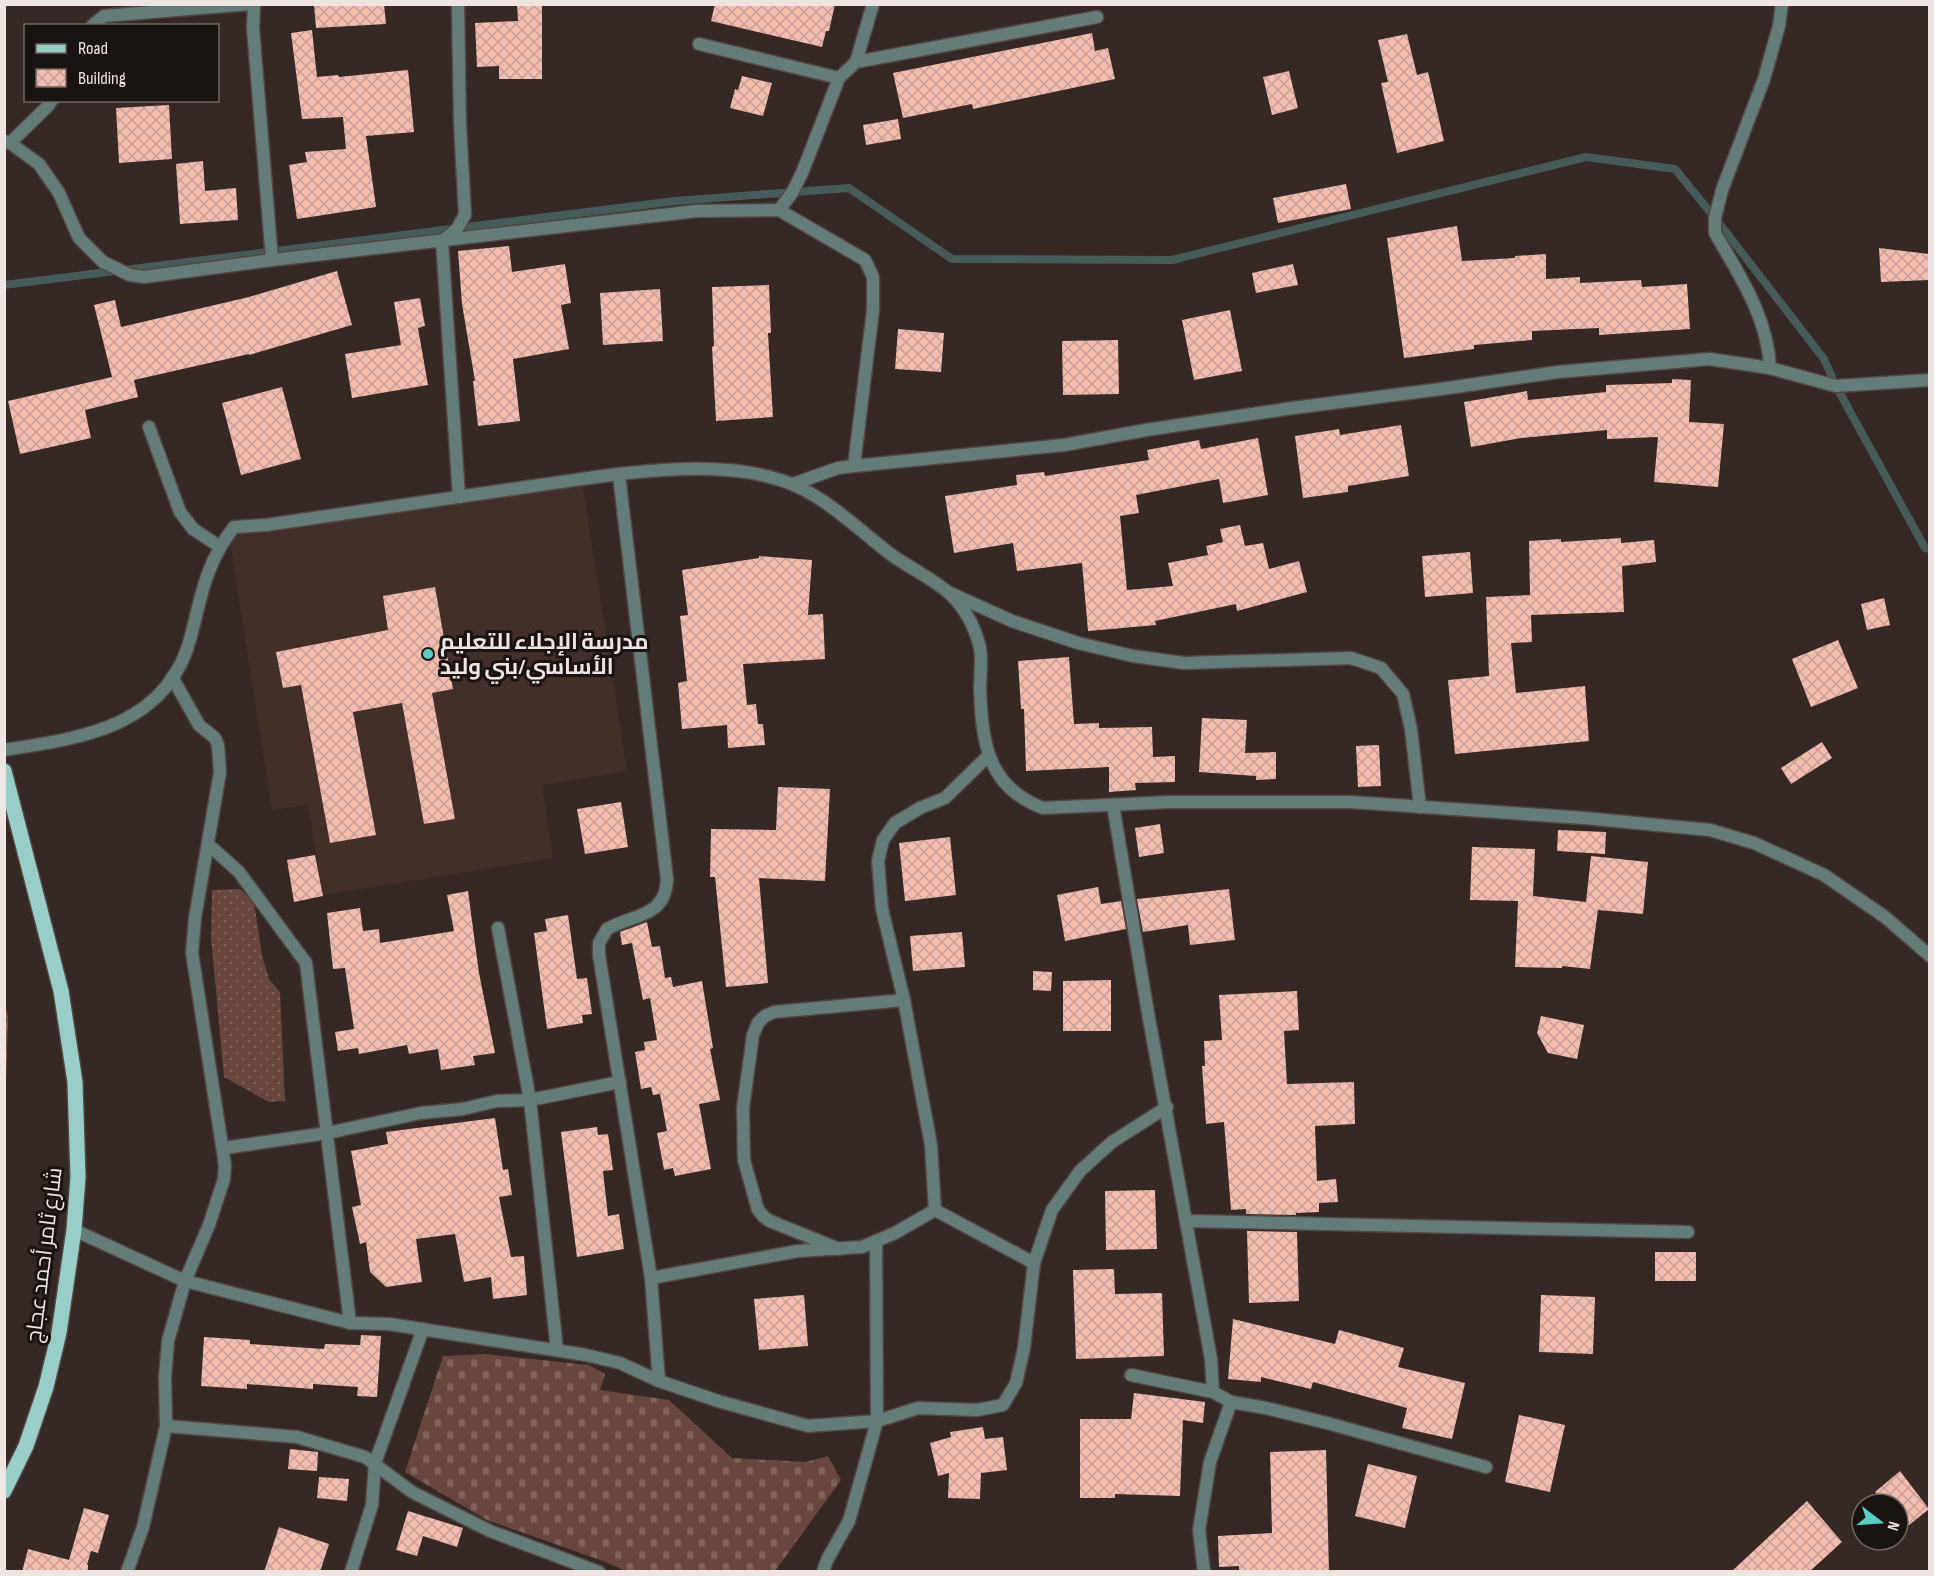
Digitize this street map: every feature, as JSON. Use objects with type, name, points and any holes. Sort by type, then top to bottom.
[{"type":"main road","name":"شارع ثامر أحمد عجاج","points":[[4,771],[61,991],[75,1082],[78,1177],[74,1230],[59,1333],[46,1387],[26,1446],[4,1491]]},
{"type":"street","points":[[94,24],[104,16],[252,4],[272,260]]},
{"type":"street","points":[[442,241],[457,229],[465,215],[460,124],[458,4]]},
{"type":"street","points":[[779,210],[792,193],[802,172],[839,78],[856,62],[873,4]]},
{"type":"street","points":[[1770,368],[1769,348],[1758,311],[1715,233],[1715,218],[1722,190],[1764,79],[1779,26],[1782,4]]},
{"type":"street","points":[[856,62],[1097,17]]},
{"type":"street","points":[[699,44],[839,78]]},
{"type":"street","points":[[51,102],[7,142],[39,164],[59,193],[79,238],[103,262],[130,275],[144,277],[697,211],[779,210],[865,260],[873,277],[873,310],[854,466]]},
{"type":"street","points":[[442,241],[459,497]]},
{"type":"street","points":[[793,484],[838,468],[1064,445],[1282,409],[1558,372],[1710,359],[1770,368],[1836,386],[1929,380]]},
{"type":"street","points":[[149,427],[180,512],[193,529],[219,546]]},
{"type":"street","points":[[4,750],[62,741],[112,726],[136,714],[159,696],[188,648],[207,574],[219,546],[234,527],[266,525],[619,475],[691,468],[748,471],[793,484],[828,503],[865,535],[949,592],[1012,621],[1078,643],[1133,656],[1184,663],[1351,658],[1381,668],[1404,694],[1411,729],[1420,807]]},
{"type":"street","points":[[619,475],[667,892],[655,909],[607,929],[599,943],[599,955],[651,1278],[659,1381]]},
{"type":"street","points":[[949,592],[968,618],[980,646],[980,690],[988,756],[994,769],[1013,792],[1032,804],[1043,808],[1170,802],[1351,802],[1605,819],[1710,830],[1754,843],[1824,875],[1885,917],[1929,956]]},
{"type":"street","points":[[127,1572],[143,1527],[166,1426],[165,1377],[168,1341],[185,1281],[208,1226],[224,1179],[224,1148],[203,1032],[192,953],[195,918],[220,772],[218,745],[215,738],[200,725],[172,676]]},
{"type":"street","points":[[935,1210],[931,1145],[904,1000],[882,909],[878,861],[883,840],[896,823],[920,808],[945,798],[988,756]]},
{"type":"street","points":[[1113,805],[1211,1359],[1213,1392]]},
{"type":"street","points":[[209,845],[239,872],[306,963],[350,1323]]},
{"type":"street","points":[[498,928],[530,1100],[557,1350]]},
{"type":"street","points":[[839,1249],[770,1221],[759,1210],[744,1160],[743,1140],[743,1108],[753,1035],[758,1023],[765,1016],[774,1012],[904,1000]]},
{"type":"street","points":[[224,1148],[327,1133],[421,1113],[497,1101],[530,1100],[620,1082]]},
{"type":"street","points":[[74,1230],[185,1281],[350,1323],[389,1324],[423,1329],[557,1350],[620,1363],[659,1381],[718,1401],[808,1426],[877,1421],[918,1408],[977,1410],[1003,1405],[1016,1383],[1024,1348],[1034,1263],[1052,1210],[1080,1171],[1112,1142],[1167,1107]]},
{"type":"street","points":[[651,1278],[798,1251],[862,1247],[895,1233],[935,1210]]},
{"type":"street","points":[[935,1210],[1034,1263]]},
{"type":"street","points":[[1187,1221],[1688,1232]]},
{"type":"street","points":[[823,1572],[827,1560],[849,1521],[877,1421],[876,1241]]},
{"type":"street","points":[[351,1572],[372,1505],[375,1463],[423,1329]]},
{"type":"street","points":[[1131,1375],[1213,1392],[1232,1402],[1327,1423],[1486,1467]]},
{"type":"street","points":[[1204,1572],[1199,1530],[1210,1462],[1232,1402]]},
{"type":"street","points":[[166,1426],[297,1437],[365,1456],[427,1501],[568,1566],[599,1572]]},
{"type":"shaded area","name":"مدرسة الإجلاء للتعليم الأساسي/بني وليد","points":[[582,480],[627,771],[542,785],[553,858],[323,895],[308,805],[272,810],[229,536]]},
{"type":"green space","points":[[240,889],[254,902],[262,956],[269,979],[280,992],[285,1101],[269,1102],[224,1077],[211,937],[212,890]]},
{"type":"green space","points":[[4,1004],[8,1016],[5,1119]]},
{"type":"green space","points":[[485,1354],[589,1365],[605,1374],[600,1390],[669,1400],[732,1458],[806,1462],[828,1456],[841,1480],[775,1571],[626,1571],[487,1520],[405,1472],[443,1356]]},
{"type":"building","points":[[314,4],[384,4],[386,24],[316,28]]},
{"type":"building","points":[[517,4],[542,4],[542,79],[499,79],[499,66],[477,67],[475,23],[518,21]]},
{"type":"building","points":[[715,4],[835,4],[829,31],[826,31],[822,47],[711,21]]},
{"type":"building","points":[[312,30],[317,77],[408,70],[414,132],[366,136],[376,207],[297,219],[289,165],[307,162],[305,152],[346,149],[343,117],[302,119],[291,33]]},
{"type":"building","points":[[1092,33],[1095,51],[1108,48],[1115,79],[973,109],[972,104],[903,118],[893,73]]},
{"type":"building","points":[[1407,34],[1417,75],[1428,72],[1444,141],[1397,153],[1381,83],[1388,82],[1378,40]]},
{"type":"building","points":[[1289,71],[1298,108],[1272,115],[1263,77]]},
{"type":"building","points":[[742,76],[772,83],[763,116],[730,108],[735,89],[738,90]]},
{"type":"building","points":[[169,105],[172,159],[119,163],[116,108]]},
{"type":"building","points":[[898,119],[901,139],[866,145],[863,125]]},
{"type":"building","points":[[203,161],[205,191],[236,188],[238,220],[180,224],[176,164]]},
{"type":"building","points":[[1346,184],[1351,209],[1278,223],[1273,198]]},
{"type":"building","points":[[1457,226],[1462,261],[1546,254],[1546,279],[1580,277],[1580,283],[1641,280],[1642,287],[1687,284],[1690,329],[1599,335],[1599,328],[1532,331],[1532,340],[1474,345],[1474,349],[1404,358],[1387,238]]},
{"type":"building","points":[[509,246],[512,272],[565,264],[571,303],[561,305],[569,349],[513,359],[520,421],[478,426],[473,381],[475,381],[462,304],[458,251]]},
{"type":"building","points":[[1879,248],[1929,254],[1929,280],[1881,282]]},
{"type":"building","points":[[1293,264],[1298,285],[1256,293],[1252,273]]},
{"type":"building","points":[[337,271],[352,325],[249,355],[134,380],[138,397],[85,410],[91,438],[20,454],[8,401],[112,377],[94,305],[115,300],[121,327],[249,297]]},
{"type":"building","points":[[769,285],[771,333],[768,333],[773,417],[716,421],[712,287]]},
{"type":"building","points":[[660,289],[663,341],[603,345],[600,293]]},
{"type":"building","points":[[420,298],[425,326],[418,328],[428,385],[352,398],[345,354],[401,345],[394,302]]},
{"type":"building","points":[[1230,310],[1242,371],[1194,380],[1182,320]]},
{"type":"building","points":[[898,329],[944,333],[941,372],[895,369]]},
{"type":"building","points":[[1118,340],[1119,394],[1063,395],[1062,341]]},
{"type":"building","points":[[1672,379],[1691,380],[1689,422],[1724,424],[1718,487],[1654,482],[1658,437],[1607,439],[1607,430],[1521,438],[1471,447],[1464,402],[1527,391],[1528,400],[1606,392],[1606,385],[1672,383]]},
{"type":"building","points":[[282,387],[301,459],[241,475],[222,403]]},
{"type":"building","points":[[1401,425],[1409,476],[1348,486],[1348,492],[1303,498],[1295,436],[1339,429],[1340,435]]},
{"type":"building","points":[[1258,438],[1268,495],[1223,503],[1219,479],[1136,495],[1139,513],[1120,516],[1127,590],[1173,586],[1168,563],[1208,555],[1206,546],[1223,542],[1220,529],[1240,525],[1245,546],[1263,543],[1269,569],[1299,561],[1307,592],[1237,611],[1236,604],[1155,621],[1156,625],[1088,631],[1082,563],[1017,571],[1013,543],[954,553],[945,496],[1017,485],[1016,475],[1044,472],[1045,476],[1149,460],[1147,450],[1199,440],[1201,449]]},
{"type":"building","points":[[1621,538],[1621,543],[1654,540],[1656,562],[1622,566],[1624,612],[1531,615],[1532,642],[1511,643],[1516,693],[1585,686],[1589,741],[1455,754],[1448,680],[1489,676],[1486,597],[1530,595],[1529,541],[1561,539],[1561,542]]},
{"type":"building","points":[[1470,552],[1473,593],[1425,597],[1422,556]]},
{"type":"building","points":[[759,556],[812,560],[808,615],[823,614],[825,659],[743,664],[747,705],[756,704],[758,724],[763,724],[765,745],[728,748],[727,725],[682,729],[678,683],[687,681],[680,616],[688,615],[682,570],[759,558]]},
{"type":"building","points":[[435,587],[453,689],[432,693],[455,819],[424,824],[402,703],[353,712],[376,835],[330,843],[301,685],[283,688],[276,652],[388,630],[383,596]]},
{"type":"building","points":[[1884,598],[1890,625],[1867,630],[1861,604]]},
{"type":"building","points":[[1838,640],[1858,688],[1811,707],[1792,659]]},
{"type":"building","points":[[1069,657],[1074,724],[1099,723],[1099,728],[1152,727],[1153,757],[1175,756],[1175,782],[1135,783],[1136,790],[1109,792],[1109,767],[1026,771],[1024,709],[1021,709],[1018,661]]},
{"type":"building","points":[[1202,718],[1247,720],[1245,753],[1276,752],[1276,779],[1256,780],[1256,776],[1199,772]]},
{"type":"building","points":[[1822,742],[1832,758],[1791,784],[1781,768]]},
{"type":"building","points":[[1379,745],[1381,786],[1358,787],[1356,746]]},
{"type":"building","points":[[778,787],[830,789],[825,881],[759,878],[768,983],[726,987],[715,877],[710,877],[711,829],[776,830]]},
{"type":"building","points":[[621,802],[628,847],[585,854],[577,809]]},
{"type":"building","points":[[1160,824],[1164,853],[1139,857],[1135,828]]},
{"type":"building","points":[[1558,830],[1606,832],[1605,854],[1557,851]]},
{"type":"building","points":[[950,837],[956,895],[905,901],[899,843]]},
{"type":"building","points":[[1472,847],[1535,849],[1533,896],[1586,902],[1591,856],[1648,862],[1643,914],[1598,910],[1590,969],[1562,966],[1562,968],[1515,967],[1518,901],[1470,900]]},
{"type":"building","points":[[315,855],[323,896],[294,902],[287,860]]},
{"type":"building","points":[[1098,887],[1101,904],[1121,901],[1126,929],[1065,941],[1057,895]]},
{"type":"building","points":[[1229,889],[1235,940],[1190,945],[1188,925],[1143,932],[1137,899]]},
{"type":"building","points":[[468,891],[479,973],[495,1053],[473,1056],[475,1065],[441,1070],[438,1049],[409,1054],[407,1045],[359,1054],[358,1048],[338,1051],[335,1032],[354,1029],[345,968],[333,969],[327,913],[360,908],[363,931],[379,929],[380,943],[454,931],[447,895]]},
{"type":"building","points":[[568,915],[577,979],[587,978],[592,1014],[582,1015],[583,1023],[547,1029],[534,933],[547,931],[545,919]]},
{"type":"building","points":[[647,922],[652,947],[660,946],[665,978],[671,977],[673,987],[702,981],[713,1048],[710,1049],[720,1100],[699,1104],[711,1169],[675,1176],[673,1168],[664,1170],[657,1133],[667,1131],[660,1094],[653,1095],[651,1087],[641,1089],[635,1052],[645,1050],[644,1042],[657,1040],[650,998],[643,1000],[632,943],[622,945],[620,932]]},
{"type":"building","points":[[962,932],[965,967],[913,971],[910,936]]},
{"type":"building","points":[[1033,971],[1052,972],[1051,991],[1033,990]]},
{"type":"building","points":[[1111,980],[1111,1031],[1063,1031],[1063,981]]},
{"type":"building","points":[[1297,991],[1299,1030],[1284,1031],[1287,1084],[1354,1082],[1355,1124],[1315,1126],[1317,1181],[1336,1179],[1338,1202],[1319,1203],[1319,1212],[1296,1213],[1296,1215],[1246,1214],[1246,1209],[1231,1210],[1224,1122],[1206,1124],[1202,1066],[1205,1066],[1204,1041],[1222,1040],[1219,995]]},
{"type":"building","points":[[1541,1016],[1584,1025],[1577,1059],[1548,1053],[1537,1033]]},
{"type":"building","points":[[495,1118],[503,1170],[508,1169],[512,1195],[499,1197],[511,1257],[524,1256],[527,1295],[493,1299],[491,1277],[464,1282],[455,1234],[416,1239],[422,1282],[386,1287],[370,1272],[366,1242],[360,1244],[352,1207],[361,1205],[351,1151],[388,1144],[386,1132]]},
{"type":"building","points":[[597,1127],[598,1135],[608,1134],[613,1170],[603,1171],[608,1216],[619,1214],[624,1249],[577,1257],[561,1132]]},
{"type":"building","points":[[1155,1190],[1157,1249],[1106,1250],[1105,1191]]},
{"type":"building","points":[[1247,1231],[1297,1232],[1299,1301],[1249,1303]]},
{"type":"building","points":[[1655,1252],[1696,1252],[1696,1281],[1655,1281]]},
{"type":"building","points":[[1114,1269],[1115,1294],[1162,1293],[1164,1356],[1076,1359],[1073,1270]]},
{"type":"building","points":[[804,1295],[808,1346],[759,1350],[754,1299]]},
{"type":"building","points":[[1541,1295],[1595,1297],[1593,1354],[1539,1352]]},
{"type":"building","points":[[1233,1319],[1335,1344],[1339,1330],[1404,1348],[1398,1367],[1465,1383],[1452,1439],[1402,1428],[1407,1408],[1313,1382],[1311,1389],[1261,1377],[1261,1382],[1228,1379]]},
{"type":"building","points":[[361,1335],[381,1336],[377,1397],[357,1396],[358,1387],[313,1384],[313,1389],[247,1384],[247,1389],[201,1386],[204,1337],[250,1340],[250,1344],[324,1349],[325,1344],[360,1345]]},
{"type":"building","points":[[1134,1393],[1205,1402],[1203,1423],[1183,1420],[1180,1496],[1115,1494],[1115,1498],[1080,1498],[1080,1419],[1131,1419]]},
{"type":"building","points":[[1519,1415],[1565,1425],[1550,1492],[1505,1482]]},
{"type":"building","points":[[983,1427],[985,1439],[1003,1437],[1007,1470],[981,1473],[980,1499],[948,1498],[949,1473],[938,1476],[930,1443],[951,1437],[950,1432]]},
{"type":"building","points":[[290,1449],[318,1452],[317,1471],[288,1469]]},
{"type":"building","points":[[1326,1450],[1329,1572],[1239,1572],[1239,1566],[1219,1567],[1218,1536],[1272,1533],[1270,1452]]},
{"type":"building","points":[[1368,1464],[1417,1476],[1405,1528],[1355,1516]]},
{"type":"building","points":[[1900,1471],[1929,1509],[1910,1524],[1910,1492],[1875,1492]]},
{"type":"building","points":[[319,1477],[349,1479],[347,1501],[317,1498]]},
{"type":"building","points":[[1807,1501],[1842,1542],[1809,1572],[1731,1572]]},
{"type":"building","points":[[84,1508],[109,1515],[98,1553],[91,1551],[87,1565],[88,1572],[22,1572],[28,1549],[69,1560]]},
{"type":"building","points":[[408,1511],[463,1528],[457,1547],[423,1536],[417,1556],[396,1550]]},
{"type":"building","points":[[279,1527],[329,1544],[320,1572],[264,1572]]},
{"type":"waterway","points":[[4,285],[675,201],[849,188],[952,259],[1172,260],[1586,157],[1675,169],[1824,359],[1836,386],[1925,548],[1930,549]]},
{"type":"place","name":"مدرسة الإجلاء للتعليم الأساسي/بني وليد","points":[[428,654]]}]
